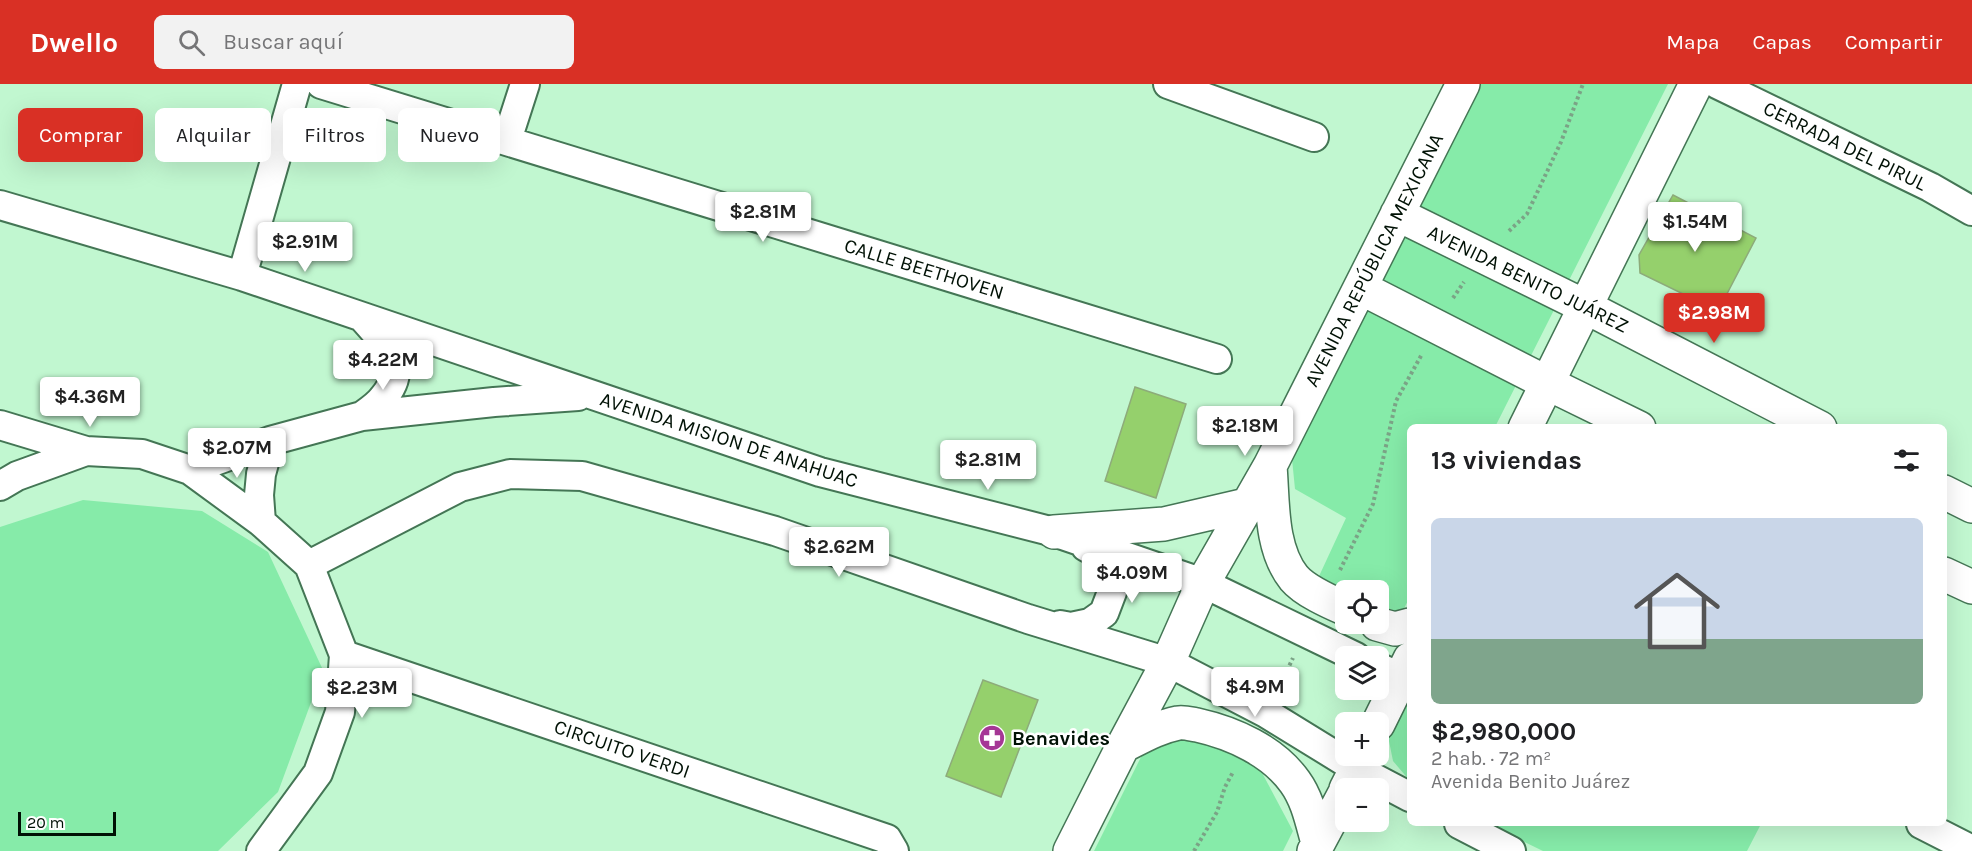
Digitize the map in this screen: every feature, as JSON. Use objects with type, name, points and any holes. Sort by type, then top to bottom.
[{"type":"main road","name":"AVENIDA REPÚBLICA MEXICANA","points":[[1071,851],[1168,662],[1203,583],[1270,466],[1462,84]]},
{"type":"main road","points":[[1527,424],[1696,84]]},
{"type":"main road","name":"AVENIDA BENITO JUÁREZ","points":[[1397,214],[1584,306],[1812,424]]},
{"type":"main road","points":[[1361,288],[1631,424]]},
{"type":"main road","points":[[1270,466],[1275,532],[1283,561],[1295,579],[1335,604]]},
{"type":"main road","points":[[1947,494],[1972,506]]},
{"type":"main road","points":[[1054,532],[1164,524],[1246,505]]},
{"type":"main road","points":[[1947,575],[1972,587]]},
{"type":"main road","points":[[1389,627],[1395,629],[1407,626]]},
{"type":"main road","points":[[1382,712],[1396,668]]},
{"type":"main road","points":[[1123,746],[1151,731],[1181,722],[1219,730],[1248,743],[1278,765],[1295,782],[1307,803],[1316,847]]},
{"type":"main road","points":[[1316,847],[1353,776]]},
{"type":"street","points":[[242,276],[297,84]]},
{"type":"street","name":"CALLE BEETHOVEN","points":[[321,84],[1217,359]]},
{"type":"street","points":[[507,140],[525,84]]},
{"type":"street","points":[[1168,84],[1314,137]]},
{"type":"street","name":"CERRADA DEL PIRUL","points":[[1717,84],[1930,187],[1972,211]]},
{"type":"street","points":[[0,205],[242,276],[592,395]]},
{"type":"street","points":[[362,316],[393,355],[395,370],[391,385],[383,398],[362,416]]},
{"type":"street","name":"AVENIDA MISION DE ANAHUAC","points":[[190,470],[270,441],[362,416],[495,402],[592,395],[820,472],[1054,532],[1203,583],[1335,647]]},
{"type":"street","points":[[0,425],[86,451],[142,454],[190,470],[261,522],[309,565],[344,655],[340,712],[318,773],[261,851]]},
{"type":"street","points":[[261,522],[261,474],[270,441]]},
{"type":"street","points":[[0,486],[17,476],[86,451]]},
{"type":"street","name":"AVENIDA MISION DE ANAHUAC","points":[[309,565],[460,487],[510,474],[582,476],[775,531],[1028,619],[1168,662],[1266,713],[1353,776],[1407,796]]},
{"type":"street","name":"AVENIDA MISION DE ANAHUAC","points":[[1028,619],[1071,627],[1090,623],[1104,613],[1112,592],[1112,572],[1101,555],[1054,532]]},
{"type":"street","name":"CIRCUITO VERDI","points":[[344,655],[886,839],[894,851]]},
{"type":"street","points":[[1463,826],[1511,851]]},
{"type":"street","points":[[1925,826],[1972,850]]},
{"type":"path","points":[[1437,327],[1456,292],[1482,256],[1527,214],[1561,142],[1583,84]]},
{"type":"green space","points":[[1475,84],[1668,84],[1497,424],[1407,424],[1407,603],[1402,612],[1389,615],[1389,580],[1335,580],[1335,590],[1314,587],[1346,518],[1295,489],[1291,449]]},
{"type":"green space","points":[[83,500],[202,511],[268,552],[323,670],[278,792],[218,851],[0,851],[0,527]]},
{"type":"green space","points":[[1407,690],[1407,777],[1393,761],[1389,727]]},
{"type":"green space","points":[[1176,733],[1213,745],[1260,769],[1293,831],[1283,851],[1094,851],[1150,739]]},
{"type":"green space","points":[[1492,826],[1760,826],[1747,851],[1543,851]]},
{"type":"building","points":[[1673,195],[1756,238],[1718,311],[1640,273],[1639,255]]},
{"type":"building","points":[[1135,387],[1186,404],[1156,498],[1105,481]]},
{"type":"building","name":"Benavides","points":[[983,680],[1038,700],[1001,797],[946,776]]},
{"type":"place","name":"Benavides","points":[[992,738]]}]
